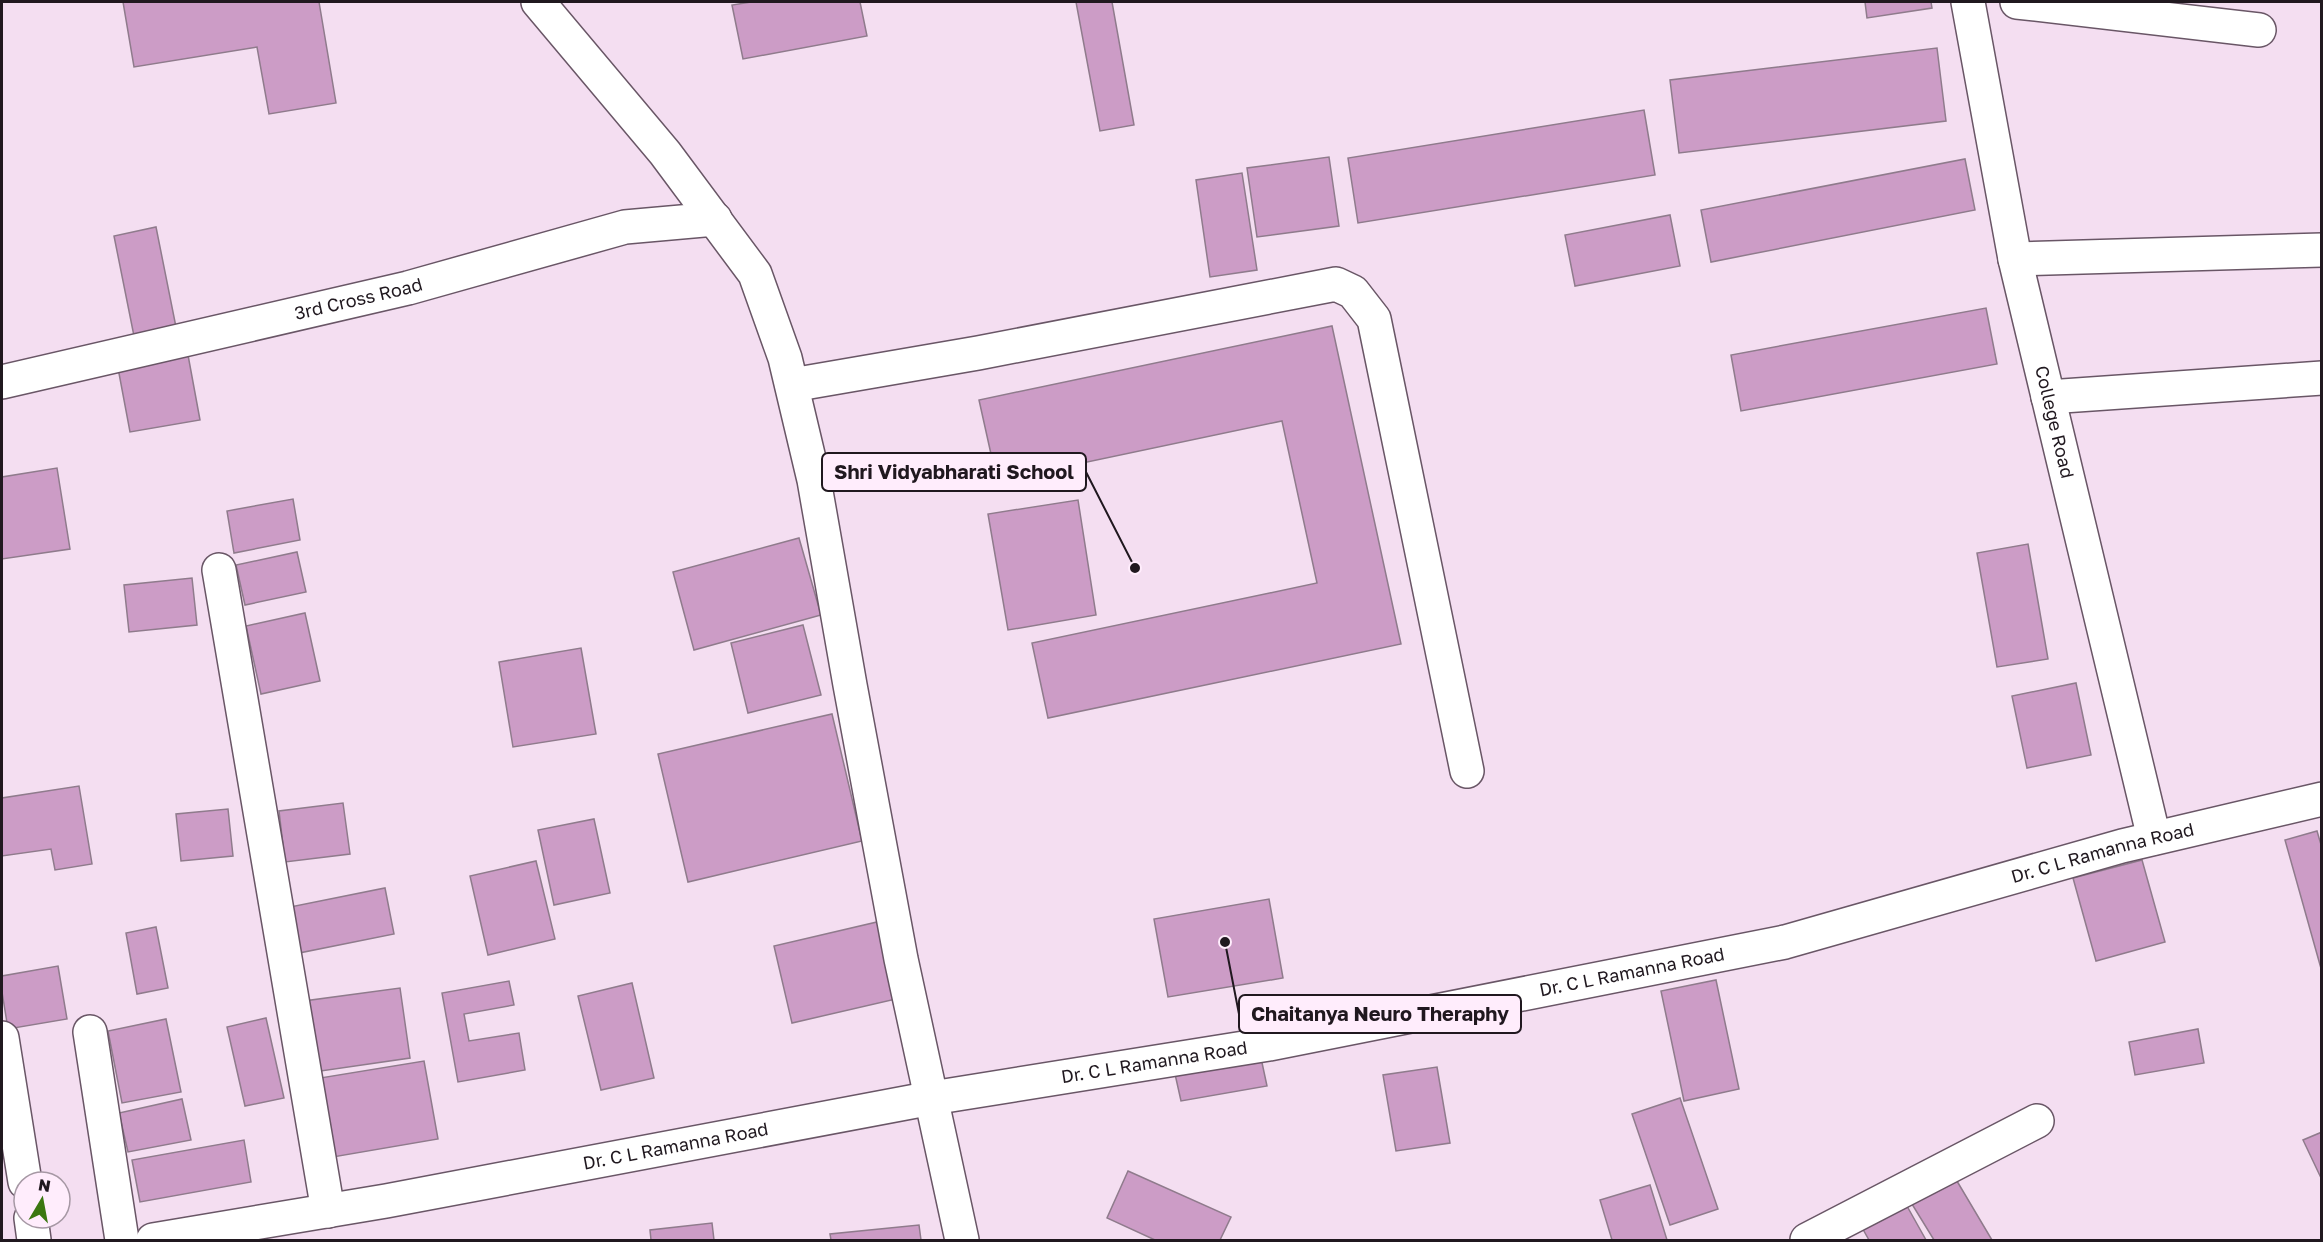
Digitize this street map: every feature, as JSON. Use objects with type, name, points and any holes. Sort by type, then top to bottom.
[{"type":"street","points":[[538,2],[665,153],[755,274],[785,358],[814,480],[849,686],[899,948],[962,1240]]},
{"type":"street","name":"College Road","points":[[1968,2],[2015,259],[2154,838]]},
{"type":"street","points":[[2017,2],[2259,30]]},
{"type":"street","name":"3rd Cross Road","points":[[2,382],[408,288],[625,228],[715,219]]},
{"type":"street","points":[[2015,259],[2322,250]]},
{"type":"street","points":[[792,385],[990,351],[1336,284],[1353,292],[1374,319],[1467,771]]},
{"type":"street","points":[[2048,397],[2322,378]]},
{"type":"street","points":[[219,570],[328,1210]]},
{"type":"street","name":"Dr. C L Ramanna Road","points":[[153,1240],[295,1229],[328,1210],[932,1098],[1269,1044],[1785,942],[2154,838],[2322,799]]},
{"type":"street","points":[[90,1032],[122,1240]]},
{"type":"street","points":[[2,1038],[23,1170]]},
{"type":"street","points":[[1807,1240],[2037,1121]]},
{"type":"building","points":[[123,2],[319,2],[336,103],[269,114],[257,47],[134,67]]},
{"type":"building","points":[[751,2],[860,2],[867,36],[743,59],[732,5]]},
{"type":"building","points":[[1076,2],[1112,2],[1134,125],[1100,131]]},
{"type":"building","points":[[1865,2],[1931,2],[1932,8],[1867,18]]},
{"type":"building","points":[[1937,48],[1946,121],[1679,153],[1670,80]]},
{"type":"building","points":[[1644,110],[1655,175],[1358,223],[1348,158]]},
{"type":"building","points":[[1329,157],[1339,226],[1257,237],[1247,168]]},
{"type":"building","points":[[1965,159],[1975,210],[1711,262],[1701,210]]},
{"type":"building","points":[[1242,173],[1257,270],[1210,277],[1196,180]]},
{"type":"building","points":[[1670,215],[1680,266],[1575,286],[1565,235]]},
{"type":"building","points":[[156,227],[177,332],[135,341],[114,236]]},
{"type":"building","points":[[1986,308],[1997,364],[1741,411],[1731,355]]},
{"type":"building","points":[[1332,326],[1401,644],[1048,718],[1032,643],[1317,583],[1282,421],[997,481],[979,400]]},
{"type":"building","points":[[188,355],[200,420],[130,432],[118,368]]},
{"type":"building","points":[[57,468],[70,549],[2,559],[2,477]]},
{"type":"building","points":[[293,499],[300,540],[234,553],[227,511]]},
{"type":"building","points":[[1078,500],[1096,615],[1008,630],[988,514]]},
{"type":"building","points":[[799,538],[821,615],[694,650],[673,572]]},
{"type":"building","points":[[2028,544],[2048,659],[1997,667],[1977,553]]},
{"type":"building","points":[[297,552],[306,592],[245,605],[236,565]]},
{"type":"building","points":[[192,578],[197,625],[129,632],[124,585]]},
{"type":"building","points":[[305,613],[320,681],[261,694],[246,626]]},
{"type":"building","points":[[803,625],[821,695],[748,713],[731,643]]},
{"type":"building","points":[[581,648],[596,734],[513,747],[499,662]]},
{"type":"building","points":[[2076,683],[2091,755],[2027,768],[2012,696]]},
{"type":"building","points":[[832,714],[862,841],[688,882],[658,754]]},
{"type":"building","points":[[79,786],[92,864],[55,870],[51,849],[2,856],[2,798]]},
{"type":"building","points":[[343,803],[350,854],[285,862],[279,811]]},
{"type":"building","points":[[228,809],[233,856],[181,861],[176,814]]},
{"type":"building","points":[[594,819],[610,893],[554,905],[538,830]]},
{"type":"building","points":[[2317,831],[2322,848],[2322,972],[2285,840]]},
{"type":"building","points":[[2142,860],[2165,942],[2096,961],[2073,878]]},
{"type":"building","points":[[536,861],[555,939],[488,955],[470,876]]},
{"type":"building","points":[[385,888],[394,934],[299,953],[290,907]]},
{"type":"building","points":[[1269,899],[1283,978],[1168,997],[1154,919]]},
{"type":"building","points":[[877,922],[896,999],[792,1023],[774,946]]},
{"type":"building","points":[[156,927],[168,988],[137,994],[126,933]]},
{"type":"building","points":[[58,966],[67,1019],[8,1029],[2,976]]},
{"type":"building","points":[[1716,980],[1739,1089],[1684,1101],[1661,991]]},
{"type":"building","points":[[509,981],[514,1005],[464,1014],[469,1041],[519,1033],[525,1070],[458,1082],[442,993]]},
{"type":"building","points":[[632,983],[654,1078],[601,1090],[578,996]]},
{"type":"building","points":[[400,988],[410,1058],[314,1072],[304,1001]]},
{"type":"building","points":[[266,1018],[284,1098],[245,1106],[227,1027]]},
{"type":"building","points":[[166,1019],[181,1092],[122,1103],[108,1031]]},
{"type":"building","points":[[2198,1029],[2204,1063],[2135,1075],[2129,1042]]},
{"type":"building","points":[[1261,1058],[1267,1086],[1181,1101],[1175,1074]]},
{"type":"building","points":[[424,1061],[438,1139],[333,1157],[320,1078]]},
{"type":"building","points":[[1437,1067],[1450,1143],[1396,1151],[1383,1075]]},
{"type":"building","points":[[1680,1098],[1718,1209],[1670,1225],[1632,1114]]},
{"type":"building","points":[[182,1099],[191,1140],[128,1152],[119,1113]]},
{"type":"building","points":[[2322,1132],[2322,1180],[2303,1140]]},
{"type":"building","points":[[244,1140],[251,1182],[140,1202],[132,1160]]},
{"type":"building","points":[[1128,1171],[1231,1217],[1220,1240],[1155,1240],[1107,1218]]},
{"type":"building","points":[[1951,1171],[1992,1240],[1934,1240],[1907,1196]]},
{"type":"building","points":[[1650,1185],[1667,1240],[1612,1240],[1600,1200]]},
{"type":"building","points":[[1903,1199],[1926,1240],[1869,1240],[1860,1224]]},
{"type":"building","points":[[712,1223],[714,1240],[651,1240],[650,1230]]},
{"type":"building","points":[[919,1225],[921,1240],[831,1240],[830,1234]]},
{"type":"place","name":"Shri Vidyabharati School","points":[[1135,568]]},
{"type":"place","name":"Chaitanya Neuro Theraphy","points":[[1225,942]]}]
